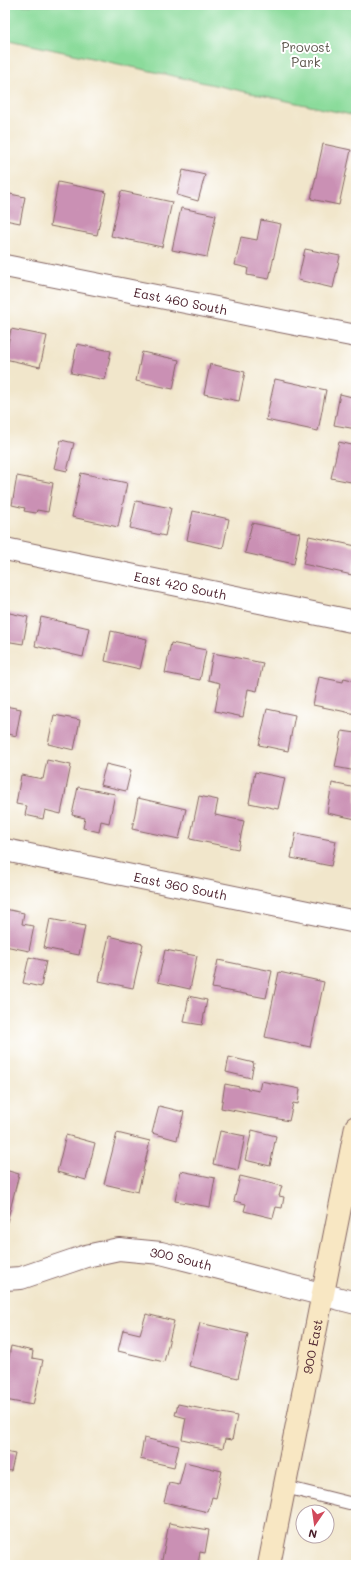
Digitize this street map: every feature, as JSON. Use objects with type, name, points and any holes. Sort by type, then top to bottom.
[{"type":"main road","name":"900 East","points":[[270,1565],[356,1127]]},
{"type":"street","name":"East 460 South","points":[[5,266],[356,336]]},
{"type":"street","name":"East 420 South","points":[[5,549],[356,622]]},
{"type":"street","name":"East 360 South","points":[[5,850],[356,922]]},
{"type":"street","name":"300 South","points":[[5,1279],[21,1278],[86,1256],[119,1250],[161,1252],[356,1303]]},
{"type":"lane","points":[[285,1487],[349,1503]]},
{"type":"green space","name":"Provost Park","points":[[5,5],[356,5],[356,116],[9,40],[5,52]]},
{"type":"building","points":[[323,144],[351,150],[339,205],[311,199]]},
{"type":"building","points":[[183,170],[205,175],[198,201],[177,195]]},
{"type":"building","points":[[58,182],[106,192],[97,235],[50,226]]},
{"type":"building","points":[[121,191],[172,202],[162,247],[111,236]]},
{"type":"building","points":[[5,193],[25,197],[20,223],[5,220]]},
{"type":"building","points":[[181,208],[216,215],[207,257],[172,250]]},
{"type":"building","points":[[261,220],[281,224],[269,279],[247,275],[248,268],[235,265],[241,237],[257,240]]},
{"type":"building","points":[[305,249],[340,256],[333,288],[298,280]]},
{"type":"building","points":[[11,329],[47,336],[40,367],[5,359]]},
{"type":"building","points":[[77,344],[111,351],[105,380],[71,373]]},
{"type":"building","points":[[142,352],[179,360],[173,389],[136,381]]},
{"type":"building","points":[[210,364],[245,372],[239,401],[204,394]]},
{"type":"building","points":[[275,379],[326,390],[318,431],[266,420]]},
{"type":"building","points":[[340,394],[356,398],[356,429],[334,425]]},
{"type":"building","points":[[61,440],[74,443],[67,471],[54,468]]},
{"type":"building","points":[[339,442],[356,446],[356,483],[331,478]]},
{"type":"building","points":[[81,473],[127,483],[118,527],[72,517]]},
{"type":"building","points":[[5,475],[8,475],[6,487],[5,487]]},
{"type":"building","points":[[17,476],[53,483],[48,512],[37,510],[36,513],[24,511],[25,508],[12,505]]},
{"type":"building","points":[[136,501],[171,508],[165,536],[130,528]]},
{"type":"building","points":[[193,511],[229,519],[223,548],[187,540]]},
{"type":"building","points":[[252,523],[300,533],[294,564],[245,553]]},
{"type":"building","points":[[309,536],[356,546],[356,555],[352,575],[303,564]]},
{"type":"building","points":[[5,612],[28,617],[23,644],[5,641]]},
{"type":"building","points":[[41,617],[89,628],[83,657],[35,646]]},
{"type":"building","points":[[111,631],[147,639],[140,669],[105,661]]},
{"type":"building","points":[[171,643],[206,650],[200,680],[165,673]]},
{"type":"building","points":[[213,653],[263,663],[257,691],[248,689],[243,717],[215,711],[220,683],[208,680]]},
{"type":"building","points":[[319,677],[343,682],[344,678],[356,681],[356,714],[313,705]]},
{"type":"building","points":[[5,706],[21,709],[16,736],[5,733]]},
{"type":"building","points":[[267,709],[295,715],[288,751],[259,745]]},
{"type":"building","points":[[54,715],[80,720],[74,750],[48,744]]},
{"type":"building","points":[[342,731],[356,733],[356,771],[335,767]]},
{"type":"building","points":[[47,760],[71,765],[61,814],[45,810],[43,819],[25,815],[27,806],[16,804],[21,775],[43,779]]},
{"type":"building","points":[[106,764],[131,770],[126,791],[100,785]]},
{"type":"building","points":[[255,772],[285,778],[278,809],[249,803]]},
{"type":"building","points":[[332,783],[356,788],[356,819],[327,813]]},
{"type":"building","points":[[78,787],[115,794],[109,823],[101,821],[99,832],[83,828],[85,818],[72,815]]},
{"type":"building","points":[[199,796],[218,800],[215,815],[244,821],[238,849],[190,839]]},
{"type":"building","points":[[138,798],[186,809],[179,839],[132,829]]},
{"type":"building","points":[[296,833],[336,841],[331,866],[291,858]]},
{"type":"building","points":[[5,909],[24,913],[22,924],[34,926],[29,951],[5,946]]},
{"type":"building","points":[[50,919],[85,926],[79,955],[44,948]]},
{"type":"building","points":[[109,936],[143,944],[133,988],[99,981]]},
{"type":"building","points":[[165,950],[197,956],[190,989],[158,982]]},
{"type":"building","points":[[29,957],[46,961],[41,987],[23,983]]},
{"type":"building","points":[[218,960],[272,971],[266,998],[212,988]]},
{"type":"building","points":[[279,972],[324,982],[310,1047],[265,1037]]},
{"type":"building","points":[[189,996],[207,1000],[202,1025],[184,1022]]},
{"type":"building","points":[[229,1057],[254,1063],[251,1078],[226,1072]]},
{"type":"building","points":[[261,1081],[300,1089],[298,1104],[293,1103],[289,1121],[221,1108],[225,1084],[259,1091]]},
{"type":"building","points":[[159,1106],[184,1112],[177,1140],[152,1133]]},
{"type":"building","points":[[252,1130],[276,1136],[270,1166],[245,1160]]},
{"type":"building","points":[[220,1131],[245,1136],[238,1170],[213,1164]]},
{"type":"building","points":[[117,1133],[150,1141],[138,1192],[104,1184]]},
{"type":"building","points":[[66,1135],[95,1143],[86,1180],[57,1172]]},
{"type":"building","points":[[5,1170],[19,1174],[7,1222],[5,1222]]},
{"type":"building","points":[[181,1171],[215,1178],[210,1207],[175,1201]]},
{"type":"building","points":[[240,1176],[282,1186],[279,1196],[284,1197],[282,1208],[276,1207],[273,1218],[244,1211],[246,1204],[234,1201]]},
{"type":"building","points":[[146,1314],[174,1321],[164,1362],[118,1351],[123,1330],[140,1334]]},
{"type":"building","points":[[200,1323],[248,1334],[238,1378],[189,1366]]},
{"type":"building","points":[[11,1346],[33,1351],[32,1358],[43,1360],[33,1405],[5,1400],[5,1360],[8,1361]]},
{"type":"building","points":[[178,1404],[237,1416],[232,1440],[225,1439],[223,1448],[182,1439],[186,1418],[175,1415]]},
{"type":"building","points":[[144,1438],[179,1446],[174,1467],[140,1459]]},
{"type":"building","points":[[5,1452],[15,1454],[11,1471],[5,1470]]},
{"type":"building","points":[[185,1462],[222,1471],[216,1498],[212,1497],[208,1512],[164,1502],[169,1483],[179,1485]]},
{"type":"building","points":[[169,1523],[209,1530],[205,1553],[200,1552],[198,1565],[161,1565]]}]
